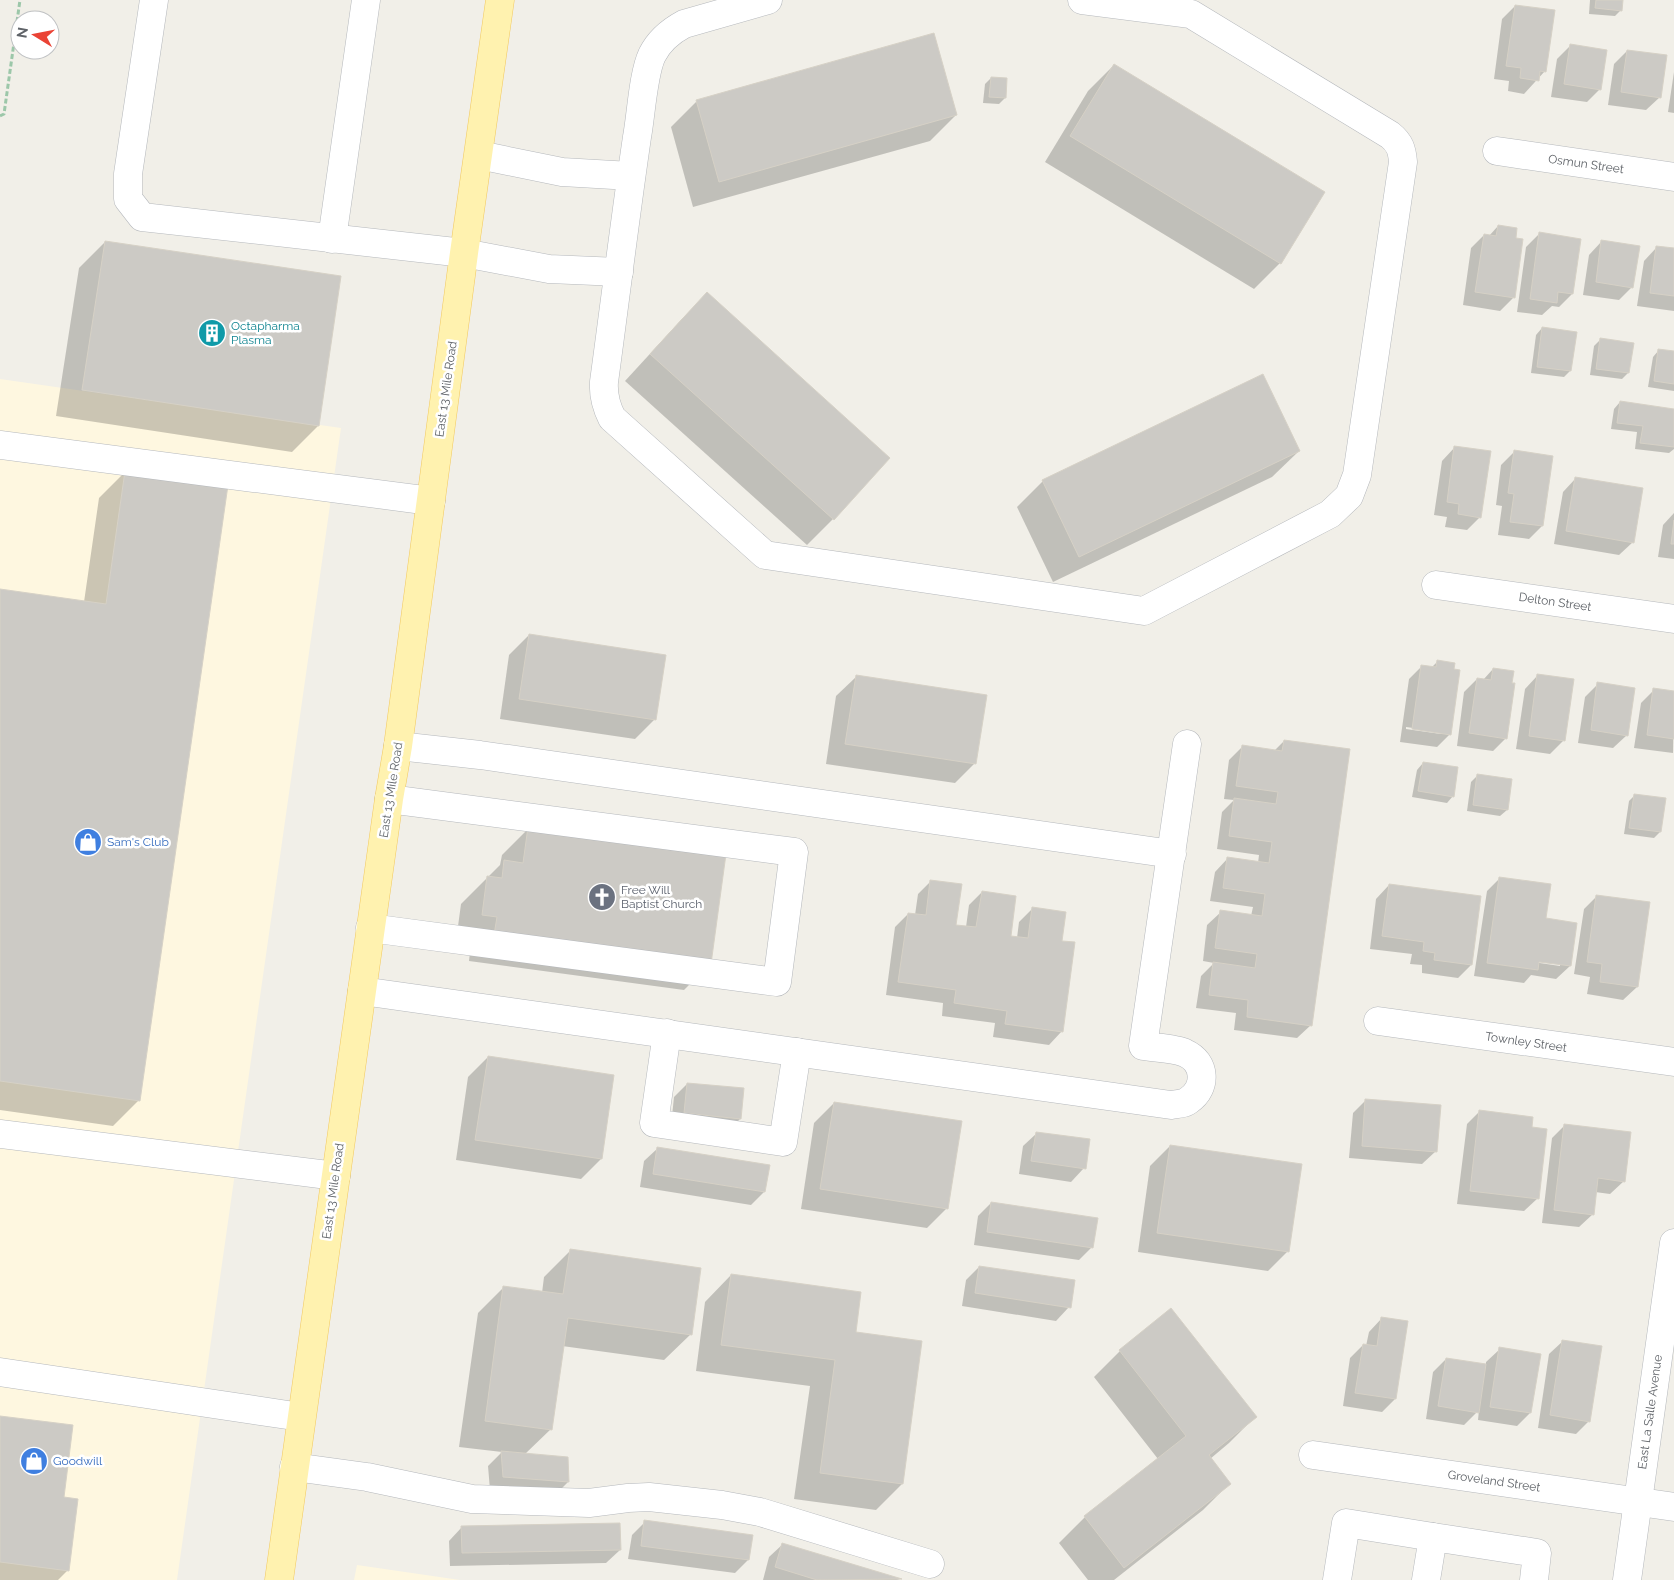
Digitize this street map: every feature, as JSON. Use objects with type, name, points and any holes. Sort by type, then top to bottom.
[{"type":"main road","name":"East 13 Mile Road","points":[[278,1580],[370,928],[398,746],[500,0]]},
{"type":"street","points":[[154,0],[128,174],[128,200],[142,217],[464,253],[549,269],[619,272]]},
{"type":"street","points":[[332,239],[366,0]]},
{"type":"street","points":[[768,0],[684,24],[661,42],[652,56],[647,74],[631,176],[604,382],[603,395],[612,418],[765,555],[1144,611],[1330,514],[1349,496],[1357,475],[1403,162],[1402,152],[1398,142],[1382,130],[1191,14],[1082,0]]},
{"type":"street","name":"Osmun Street","points":[[1497,151],[1674,177]]},
{"type":"street","points":[[479,155],[562,172],[631,176]]},
{"type":"street","points":[[0,445],[431,501]]},
{"type":"street","name":"Delton Street","points":[[1436,585],[1674,619]]},
{"type":"street","points":[[362,991],[1171,1105],[1188,1102],[1197,1093],[1202,1081],[1201,1069],[1195,1060],[1185,1053],[1143,1046],[1187,744]]},
{"type":"street","points":[[398,746],[490,756],[1172,854]]},
{"type":"street","points":[[370,928],[777,982],[794,852],[389,799]]},
{"type":"street","name":"Townley Street","points":[[1378,1021],[1674,1062]]},
{"type":"street","points":[[667,1033],[654,1123],[784,1142],[796,1052]]},
{"type":"street","points":[[0,1134],[336,1176]]},
{"type":"street","name":"East La Salle Avenue","points":[[1627,1580],[1674,1243]]},
{"type":"street","points":[[0,1372],[301,1417]]},
{"type":"street","name":"Groveland Street","points":[[1313,1455],[1674,1507]]},
{"type":"street","points":[[294,1467],[367,1477],[472,1499],[589,1503],[649,1497],[722,1505],[760,1512],[930,1564]]},
{"type":"street","points":[[1337,1580],[1346,1524],[1538,1553],[1534,1580]]},
{"type":"street","points":[[1426,1580],[1433,1537]]},
{"type":"path","points":[[0,116],[4,114],[20,0]]},
{"type":"shaded area","points":[[0,379],[341,428],[177,1580],[0,1580]]},
{"type":"shaded area","points":[[357,1565],[460,1580],[354,1580]]},
{"type":"building","points":[[1596,0],[1623,0],[1622,11],[1595,8]]},
{"type":"building","points":[[1515,5],[1555,10],[1546,72],[1540,71],[1539,81],[1520,78],[1521,68],[1506,66]]},
{"type":"building","points":[[934,33],[957,115],[719,182],[696,100]]},
{"type":"building","points":[[1570,44],[1607,50],[1601,90],[1564,84]]},
{"type":"building","points":[[1627,50],[1667,55],[1661,98],[1621,92]]},
{"type":"building","points":[[1114,64],[1325,192],[1281,264],[1070,136]]},
{"type":"building","points":[[991,77],[1007,78],[1006,98],[989,97]]},
{"type":"building","points":[[1498,225],[1517,228],[1516,238],[1523,239],[1515,298],[1475,292],[1484,234],[1496,236]]},
{"type":"building","points":[[1539,232],[1581,239],[1573,294],[1558,292],[1557,303],[1530,299]]},
{"type":"building","points":[[1601,240],[1640,246],[1633,288],[1596,282]]},
{"type":"building","name":"Octapharma Plasma","points":[[105,241],[341,276],[319,426],[82,390]]},
{"type":"building","points":[[1656,246],[1674,248],[1674,296],[1650,293]]},
{"type":"building","points":[[707,292],[890,458],[834,520],[650,354]]},
{"type":"building","points":[[1542,327],[1577,332],[1571,371],[1537,367]]},
{"type":"building","points":[[1600,338],[1634,343],[1629,373],[1596,369]]},
{"type":"building","points":[[1658,349],[1674,351],[1674,384],[1654,381]]},
{"type":"building","points":[[1263,374],[1300,451],[1079,557],[1042,480]]},
{"type":"building","points":[[1620,401],[1674,409],[1674,447],[1640,443],[1643,426],[1617,423]]},
{"type":"building","points":[[1454,446],[1491,451],[1481,518],[1458,514],[1459,504],[1447,502]]},
{"type":"building","points":[[1514,450],[1553,456],[1543,526],[1510,522],[1514,494],[1508,493]]},
{"type":"building","name":"Sam's Club","points":[[125,471],[228,485],[140,1101],[0,1081],[0,589],[106,604]]},
{"type":"building","points":[[1575,477],[1643,488],[1634,543],[1566,531]]},
{"type":"building","points":[[1674,520],[1674,544],[1671,544]]},
{"type":"building","points":[[529,634],[666,655],[656,720],[519,699]]},
{"type":"building","points":[[1437,660],[1455,663],[1454,669],[1460,670],[1451,735],[1412,729],[1421,665],[1436,667]]},
{"type":"building","points":[[1493,668],[1514,671],[1512,683],[1515,683],[1507,739],[1469,733],[1477,678],[1491,680]]},
{"type":"building","points":[[1537,674],[1574,679],[1565,741],[1529,736]]},
{"type":"building","points":[[856,675],[987,695],[976,764],[845,744]]},
{"type":"building","points":[[1597,682],[1635,688],[1628,736],[1591,730]]},
{"type":"building","points":[[1653,688],[1674,691],[1674,739],[1647,735]]},
{"type":"building","points":[[1284,740],[1350,749],[1312,1026],[1247,1017],[1248,1000],[1209,995],[1213,962],[1255,968],[1257,954],[1215,948],[1220,910],[1262,916],[1265,894],[1223,888],[1227,857],[1269,863],[1272,842],[1229,836],[1234,798],[1276,804],[1278,792],[1236,786],[1242,745],[1282,751]]},
{"type":"building","points":[[1423,762],[1458,767],[1454,797],[1418,791]]},
{"type":"building","points":[[1477,774],[1512,779],[1508,810],[1473,805]]},
{"type":"building","points":[[1634,794],[1666,798],[1661,832],[1629,828]]},
{"type":"building","name":"Free Will Baptist Church","points":[[528,827],[726,854],[711,964],[494,935],[497,917],[482,915],[487,876],[502,878],[504,860],[523,863]]},
{"type":"building","points":[[1499,877],[1551,884],[1546,918],[1577,923],[1571,966],[1539,962],[1538,970],[1487,963]]},
{"type":"building","points":[[930,880],[962,884],[956,925],[976,927],[982,891],[1016,896],[1011,936],[1028,938],[1032,907],[1066,912],[1062,941],[1075,942],[1063,1032],[1005,1024],[1007,1011],[954,1003],[956,990],[898,982],[908,913],[926,915]]},
{"type":"building","points":[[1389,884],[1481,896],[1472,965],[1434,960],[1435,953],[1423,951],[1424,942],[1382,936]]},
{"type":"building","points":[[1596,895],[1650,902],[1638,987],[1600,982],[1602,964],[1587,962]]},
{"type":"building","points":[[488,1056],[614,1075],[602,1159],[475,1140]]},
{"type":"building","points":[[687,1083],[744,1088],[741,1119],[684,1113]]},
{"type":"building","points":[[1365,1099],[1441,1105],[1437,1152],[1362,1146]]},
{"type":"building","points":[[834,1102],[962,1121],[948,1209],[820,1189]]},
{"type":"building","points":[[1479,1110],[1533,1117],[1532,1127],[1547,1129],[1539,1199],[1470,1191]]},
{"type":"building","points":[[1564,1124],[1631,1132],[1625,1182],[1598,1178],[1594,1215],[1554,1210]]},
{"type":"building","points":[[1036,1132],[1090,1139],[1086,1169],[1031,1161]]},
{"type":"building","points":[[1170,1145],[1302,1164],[1289,1252],[1157,1233]]},
{"type":"building","points":[[657,1147],[770,1165],[765,1192],[653,1174]]},
{"type":"building","points":[[991,1202],[1098,1218],[1093,1248],[987,1232]]},
{"type":"building","points":[[570,1249],[701,1268],[692,1335],[568,1318],[552,1430],[485,1421],[503,1286],[563,1294]]},
{"type":"building","points":[[979,1266],[1075,1280],[1071,1308],[975,1293]]},
{"type":"building","points":[[731,1274],[861,1292],[856,1332],[922,1341],[903,1484],[820,1473],[835,1360],[721,1345]]},
{"type":"building","points":[[1171,1308],[1257,1417],[1209,1455],[1231,1484],[1124,1568],[1084,1516],[1186,1436],[1119,1350]]},
{"type":"building","points":[[1381,1317],[1408,1321],[1396,1399],[1355,1393],[1363,1344],[1377,1346]]},
{"type":"building","points":[[1562,1340],[1602,1346],[1590,1422],[1550,1415]]},
{"type":"building","points":[[1499,1347],[1541,1354],[1531,1413],[1490,1407]]},
{"type":"building","points":[[1446,1358],[1486,1364],[1479,1413],[1438,1406]]},
{"type":"building","name":"Goodwill","points":[[0,1416],[73,1425],[64,1497],[78,1499],[69,1571],[0,1562]]},
{"type":"building","points":[[501,1451],[568,1457],[569,1482],[503,1477]]},
{"type":"building","points":[[644,1520],[753,1535],[749,1560],[641,1546]]},
{"type":"building","points":[[620,1523],[621,1550],[462,1553],[461,1526]]},
{"type":"building","points":[[782,1543],[902,1579],[817,1580],[775,1567]]},
{"type":"place","name":"Octapharma Plasma","points":[[212,333]]},
{"type":"place","name":"Sam's Club","points":[[88,842]]},
{"type":"place","name":"Free Will Baptist Church","points":[[602,897]]},
{"type":"place","name":"Goodwill","points":[[34,1461]]}]
